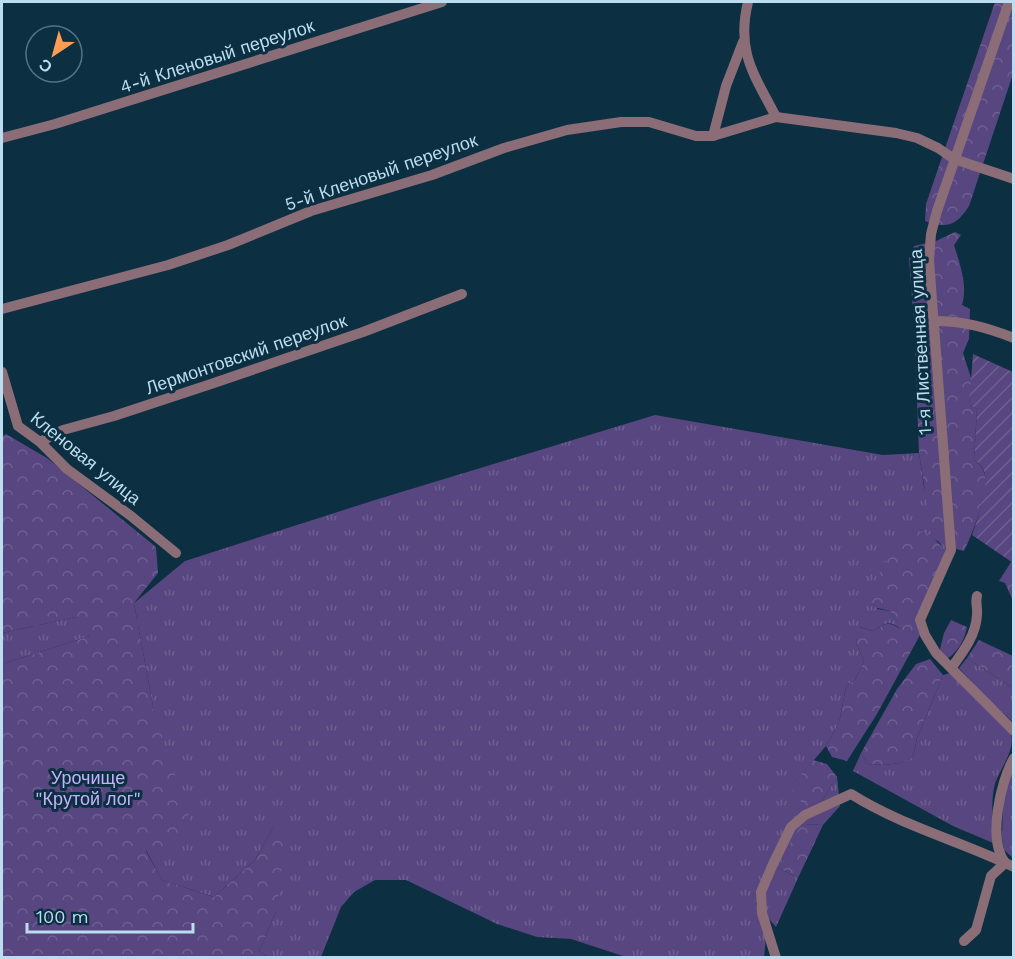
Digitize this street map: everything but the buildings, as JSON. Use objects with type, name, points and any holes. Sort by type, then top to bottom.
[{"type":"street","name":"4-й Кленовый переулок","points":[[2,138],[55,124],[442,2]]},
{"type":"street","points":[[748,2],[744,19],[747,60],[776,117],[896,132],[917,138],[954,159],[1014,179]]},
{"type":"street","name":"1-я Лиственная улица","points":[[952,667],[936,653],[925,635],[920,620],[951,550],[929,260],[931,234],[954,159],[1009,2]]},
{"type":"street","points":[[714,136],[726,86],[744,40]]},
{"type":"street","name":"5-й Кленовый переулок","points":[[2,309],[168,265],[228,245],[311,212],[432,175],[504,148],[567,130],[621,122],[649,122],[696,136],[714,136],[776,117]]},
{"type":"street","name":"Лермонтовский переулок","points":[[40,442],[63,430],[211,384],[363,332],[462,294]]},
{"type":"street","points":[[934,321],[960,321],[986,327],[1014,338]]},
{"type":"street","name":"Кленовая улица","points":[[2,372],[18,426],[40,442],[67,469],[131,516],[176,553]]},
{"type":"street","points":[[977,596],[975,602],[978,614],[973,631],[968,644],[952,667],[1014,731]]},
{"type":"street","points":[[1011,867],[1001,857],[997,838],[999,796],[1014,758]]},
{"type":"street","points":[[776,957],[762,913],[761,892],[791,827],[805,815],[832,801],[851,795],[923,831],[992,856],[1011,867]]},
{"type":"street","points":[[964,941],[976,930],[991,876],[1011,867]]},
{"type":"green space","points":[[995,2],[1013,2],[1013,74],[969,206],[955,222],[939,225],[925,221],[926,204]]},
{"type":"green space","points":[[955,232],[961,235],[954,245],[964,282],[962,305],[970,309],[969,339],[963,353],[972,381],[969,405],[977,409],[974,460],[982,468],[986,482],[979,513],[964,551],[953,548],[933,266],[934,242]]},
{"type":"green space","points":[[927,243],[947,544],[939,537],[930,523],[919,453],[909,259],[914,246]]},
{"type":"green space","points":[[973,354],[1013,372],[1013,563],[972,535],[985,487],[983,468],[974,460],[977,409],[969,405]]},
{"type":"green space","points":[[655,415],[883,455],[919,453],[924,487],[947,544],[945,552],[939,542],[920,530],[877,609],[890,611],[904,632],[889,623],[873,631],[860,627],[856,643],[864,661],[856,678],[846,687],[839,723],[826,746],[796,781],[799,798],[820,804],[837,777],[840,806],[823,825],[802,824],[779,868],[798,878],[776,927],[768,918],[763,898],[756,903],[766,938],[764,957],[626,957],[571,939],[537,937],[497,924],[406,880],[375,880],[354,892],[341,907],[321,957],[268,957],[259,951],[276,912],[273,828],[255,860],[214,897],[162,880],[146,850],[154,712],[134,603],[185,561],[375,500]]},
{"type":"green space","name":"Урочище \"Крутой лог\"","points":[[6,434],[47,458],[156,547],[158,573],[134,603],[154,712],[193,828],[178,851],[146,851],[162,880],[214,897],[255,860],[273,828],[287,830],[276,912],[259,951],[268,957],[2,958],[2,664],[90,636],[80,629],[76,617],[2,633],[2,436]]},
{"type":"green space","points":[[910,528],[930,536],[945,552],[920,635],[877,714],[847,761],[832,757],[826,746],[839,723],[846,687],[856,678],[864,661],[856,643],[859,627],[873,631],[888,624],[902,630],[890,611],[869,606],[865,599],[890,554]]},
{"type":"green space","points":[[1011,562],[1013,563],[1013,601],[1005,583],[999,581]]},
{"type":"green space","points":[[76,617],[90,636],[2,664],[2,633]]},
{"type":"green space","points":[[951,620],[967,627],[960,646],[946,659],[939,653],[944,633]]},
{"type":"green space","points":[[979,640],[1013,656],[1013,688],[967,658]]},
{"type":"green space","points":[[967,658],[1013,688],[1013,722],[959,668]]},
{"type":"green space","points":[[930,659],[943,675],[917,738],[913,757],[885,765],[867,764],[861,753],[897,689],[916,664]]},
{"type":"green space","points":[[950,673],[1011,734],[1010,752],[994,787],[993,843],[953,826],[853,771],[861,753],[867,764],[885,765],[913,757],[917,738],[943,675]]},
{"type":"green space","points":[[813,760],[827,764],[837,777],[820,804],[813,808],[803,807],[799,798],[794,798],[792,792],[796,781]]},
{"type":"green space","points":[[1013,770],[1013,858],[1004,850],[1002,838],[1003,797]]},
{"type":"green space","points":[[802,824],[823,825],[798,878],[779,868],[786,850]]}]
